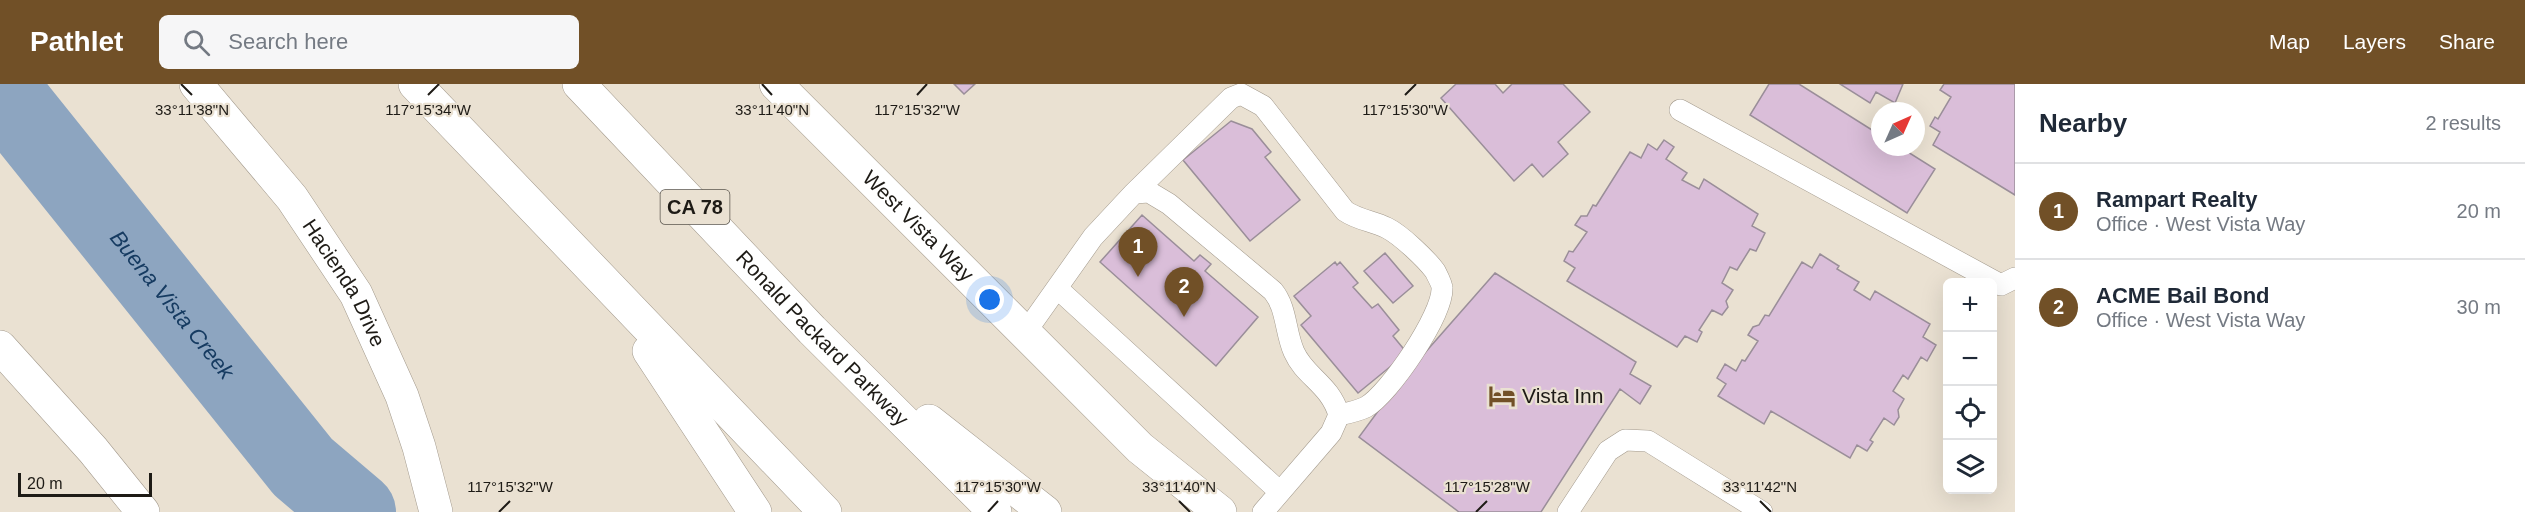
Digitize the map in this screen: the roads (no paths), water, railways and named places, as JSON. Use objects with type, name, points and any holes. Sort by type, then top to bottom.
[{"type":"main road","name":"Hacienda Drive","points":[[196,84],[292,198],[356,294],[402,396],[419,447],[436,512]]},
{"type":"main road","points":[[415,84],[825,512]]},
{"type":"main road","name":"Ronald Packard Parkway","points":[[579,84],[812,330],[995,512]]},
{"type":"main road","name":"West Vista Way","points":[[776,84],[1140,448],[1220,512]]},
{"type":"main road","points":[[604,282],[755,512]]},
{"type":"main road","points":[[812,330],[1045,512]]},
{"type":"main road","points":[[0,347],[93,450],[143,512]]},
{"type":"lane","points":[[1025,333],[1093,237],[1134,193],[1231,98],[1241,94],[1263,106],[1345,212],[1357,219],[1389,229],[1435,272],[1442,288],[1436,309],[1408,362],[1366,407],[1340,415],[1331,433],[1263,512]]},
{"type":"lane","points":[[1680,110],[2001,285],[2015,278]]},
{"type":"lane","points":[[1134,193],[1149,192],[1169,204],[1273,291],[1281,300],[1294,353],[1330,394],[1340,415]]},
{"type":"lane","points":[[1057,288],[1280,492]]},
{"type":"lane","points":[[1568,512],[1608,451],[1625,440],[1648,441],[1761,512]]},
{"type":"waterway","name":"Buena Vista Creek","points":[[0,89],[303,467],[356,512]]},
{"type":"place","name":"Rampart Realty","points":[[1138,277]]},
{"type":"place","name":"ACME Bail Bond","points":[[1184,317]]},
{"type":"place","name":"Vista Inn","points":[[1502,396]]}]
